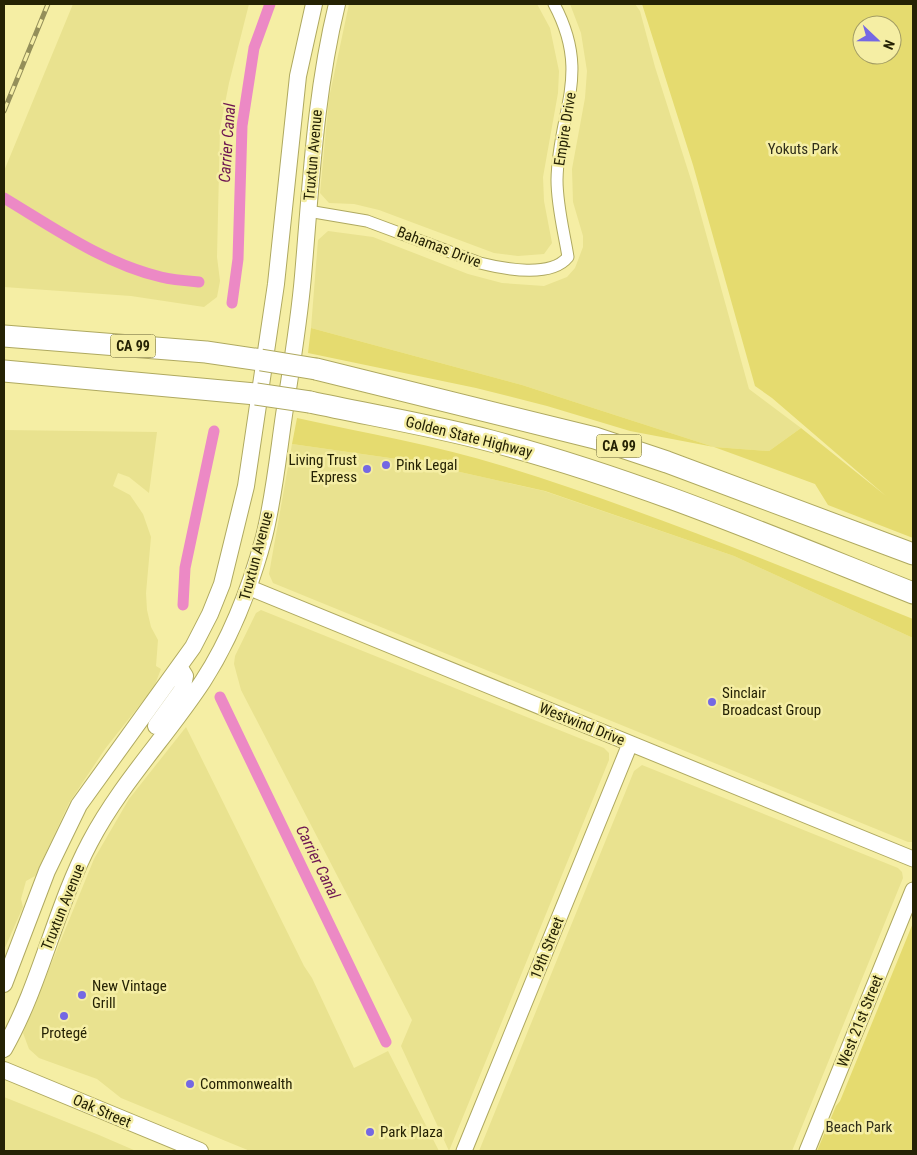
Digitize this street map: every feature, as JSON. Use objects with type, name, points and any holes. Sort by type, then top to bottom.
[{"type":"highway","name":"Golden State Highway","points":[[4,336],[206,352],[316,369],[595,438],[667,462],[913,554]]},
{"type":"highway","name":"Golden State Highway","points":[[4,371],[256,394],[310,402],[419,423],[559,460],[702,509],[913,593]]},
{"type":"main road","name":"Truxtun Avenue","points":[[4,984],[51,863],[79,804],[113,755],[180,668],[210,614],[222,584],[246,486],[276,284],[298,76],[314,4]]},
{"type":"main road","name":"Truxtun Avenue","points":[[4,1049],[32,988],[74,875],[89,844],[122,788],[202,682],[237,622],[250,588],[272,494],[300,298],[320,81],[337,4]]},
{"type":"main road","points":[[298,76],[305,110],[298,197],[301,205],[308,211]]},
{"type":"main road","points":[[89,844],[99,806],[112,784],[184,685],[186,676],[180,668]]},
{"type":"main road","name":"Oak Street","points":[[4,1070],[200,1151]]},
{"type":"street","name":"Empire Drive","points":[[554,4],[567,34],[573,70],[572,90],[557,180],[568,256]]},
{"type":"street","name":"Bahamas Drive","points":[[308,211],[367,221],[480,264],[499,268],[519,270],[554,268],[563,263],[568,256]]},
{"type":"street","name":"Westwind Drive","points":[[250,588],[913,859]]},
{"type":"street","name":"19th Street","points":[[464,1151],[630,744]]},
{"type":"street","name":"West 21st Street","points":[[807,1151],[913,890]]},
{"type":"shaded area","points":[[73,4],[249,4],[229,83],[220,129],[217,257],[220,281],[217,297],[204,307],[131,296],[4,287],[4,171]]},
{"type":"shaded area","points":[[349,4],[537,4],[550,28],[559,71],[558,93],[543,177],[544,201],[552,243],[544,254],[518,256],[494,253],[379,210],[354,204],[329,203],[320,193],[329,98]]},
{"type":"shaded area","points":[[570,4],[635,4],[640,11],[655,67],[692,183],[749,389],[801,428],[769,451],[714,447],[522,385],[311,328],[318,240],[328,231],[373,237],[468,274],[502,283],[544,286],[567,277],[575,268],[583,247],[583,236],[573,202],[572,169],[585,98],[587,71],[581,33]]},
{"type":"shaded area","points":[[4,430],[157,432],[149,493],[129,477],[118,473],[113,486],[130,495],[143,514],[151,537],[146,593],[147,610],[151,627],[158,640],[156,666],[161,669],[154,687],[105,749],[69,803],[35,876],[26,881],[21,899],[23,907],[4,950]]},
{"type":"shaded area","points":[[292,444],[411,461],[544,491],[734,556],[913,638],[913,842],[908,842],[273,583],[269,574]]},
{"type":"shaded area","points":[[261,610],[604,748],[609,753],[609,760],[449,1151],[401,1046],[412,1020],[241,690],[234,664],[235,656],[256,613]]},
{"type":"shaded area","points":[[186,727],[304,966],[312,978],[354,1068],[388,1051],[439,1151],[250,1151],[121,1098],[97,1079],[39,1058],[29,1049],[23,1033],[94,859],[129,799]]},
{"type":"shaded area","points":[[642,765],[898,868],[902,872],[903,878],[792,1151],[479,1151],[634,771]]},
{"type":"shaded area","points":[[4,1097],[99,1135],[136,1151],[4,1151]]},
{"type":"green space","name":"Yokuts Park","points":[[642,4],[913,4],[913,538],[828,505],[815,484],[714,447],[769,451],[801,428],[886,496],[772,398],[755,386],[693,165]]},
{"type":"green space","points":[[311,328],[522,385],[714,447],[630,431],[547,406],[476,388],[308,353]]},
{"type":"green space","points":[[297,418],[477,459],[607,500],[710,538],[913,619],[913,638],[734,556],[545,491],[411,461],[292,444]]},
{"type":"green space","name":"Beach Park","points":[[913,923],[913,1151],[817,1151],[836,1106],[840,1101]]},
{"type":"waterway","name":"Carrier Canal","points":[[232,303],[238,259],[242,126],[254,48],[270,4]]},
{"type":"waterway","points":[[4,198],[80,244],[119,263],[161,277],[199,282]]},
{"type":"waterway","name":"Carrier Canal","points":[[183,605],[185,568],[214,431]]},
{"type":"waterway","name":"Carrier Canal","points":[[220,697],[386,1042]]},
{"type":"railway","points":[[4,111],[48,4]]},
{"type":"place","name":"Pink Legal","points":[[386,465]]},
{"type":"place","name":"Living Trust Express","points":[[367,469]]},
{"type":"place","name":"Sinclair Broadcast Group","points":[[712,702]]},
{"type":"place","name":"New Vintage Grill","points":[[82,995]]},
{"type":"place","name":"Protegé","points":[[64,1016]]},
{"type":"place","name":"Commonwealth","points":[[190,1084]]},
{"type":"place","name":"Park Plaza","points":[[370,1132]]}]
